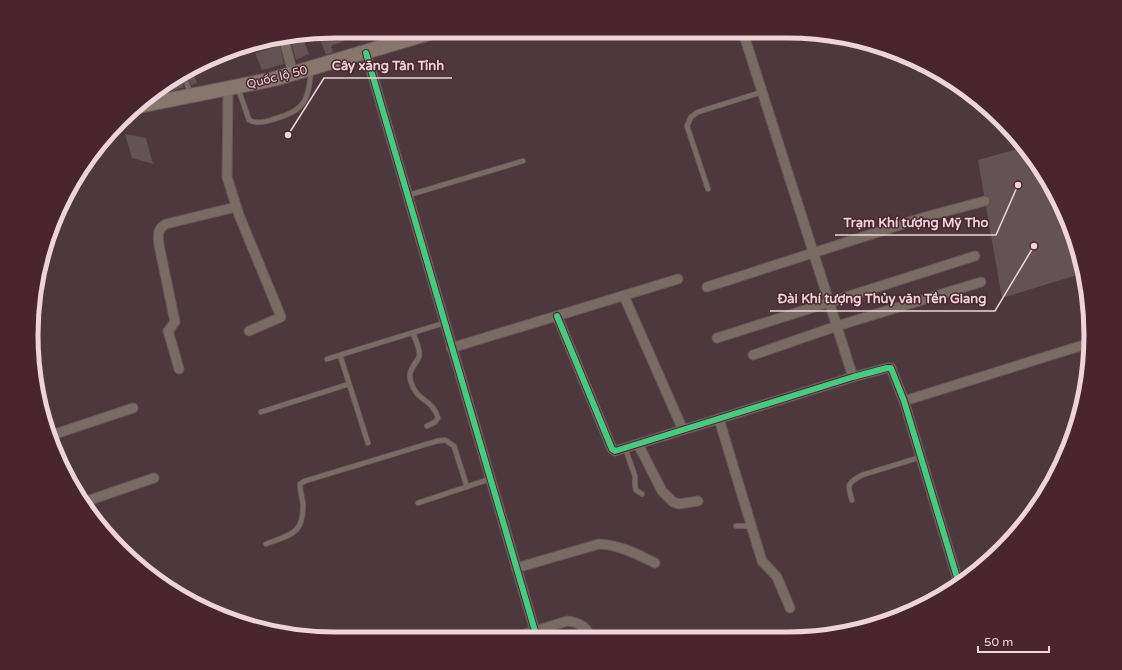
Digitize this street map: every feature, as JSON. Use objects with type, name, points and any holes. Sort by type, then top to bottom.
[{"type":"highway","name":"Quốc lộ 50","points":[[148,104],[233,88],[294,74],[366,53],[399,38]]},
{"type":"street","points":[[745,38],[815,253],[853,377]]},
{"type":"street","points":[[285,43],[294,74]]},
{"type":"street","points":[[366,53],[409,196],[451,348],[535,631]]},
{"type":"street","points":[[233,88],[227,177],[236,207],[281,317],[249,330]]},
{"type":"street","points":[[707,287],[925,217],[985,201]]},
{"type":"street","points":[[179,369],[168,331],[175,322],[158,245],[158,232],[162,226],[166,224],[236,207]]},
{"type":"street","points":[[717,338],[975,256]]},
{"type":"street","points":[[451,348],[678,279]]},
{"type":"street","points":[[753,355],[837,326],[981,282]]},
{"type":"street","points":[[624,296],[683,430]]},
{"type":"street","points":[[557,316],[612,449],[618,451],[853,377],[891,368],[904,402],[957,578]]},
{"type":"street","points":[[904,402],[1083,345]]},
{"type":"street","points":[[55,434],[133,408]]},
{"type":"street","points":[[719,419],[762,560],[777,577],[790,608]]},
{"type":"street","points":[[638,444],[666,496],[678,504],[698,501]]},
{"type":"street","points":[[89,502],[154,478]]},
{"type":"street","points":[[516,568],[599,544],[628,550],[655,563]]},
{"type":"street","points":[[532,632],[567,621],[575,622],[584,626],[587,632]]},
{"type":"lane","points":[[233,88],[249,120],[254,123],[268,121],[296,112],[302,105],[310,88],[312,69]]},
{"type":"lane","points":[[185,79],[191,96]]},
{"type":"lane","points":[[708,189],[687,126],[691,116],[698,112],[762,92]]},
{"type":"lane","points":[[409,196],[523,161]]},
{"type":"lane","points":[[327,359],[444,324]]},
{"type":"lane","points":[[413,333],[420,352],[419,357],[412,367],[410,374],[411,382],[415,393],[434,407],[438,418],[436,422],[427,426]]},
{"type":"lane","points":[[340,355],[368,443]]},
{"type":"lane","points":[[261,412],[349,384]]},
{"type":"lane","points":[[266,544],[299,530],[302,521],[300,484],[305,481],[437,442],[445,440],[454,446],[467,487]]},
{"type":"lane","points":[[626,448],[635,476],[636,490],[642,494]]},
{"type":"lane","points":[[852,500],[848,488],[855,479],[862,475],[921,457]]},
{"type":"lane","points":[[418,503],[490,479]]},
{"type":"lane","points":[[736,526],[752,526]]},
{"type":"building","points":[[343,38],[344,41],[331,46],[333,52],[326,55],[320,39]]},
{"type":"building","points":[[304,40],[309,54],[296,60],[291,42]]},
{"type":"building","points":[[280,46],[284,64],[262,70],[255,53]]},
{"type":"building","points":[[194,74],[197,83],[191,85],[188,77]]},
{"type":"building","points":[[182,80],[184,87],[172,91],[171,87]]},
{"type":"building","points":[[125,134],[146,138],[153,164],[132,158]]},
{"type":"building","points":[[1018,149],[1023,154],[1044,187],[1061,221],[1074,258],[1078,275],[1002,298],[986,207],[989,205],[991,200],[989,197],[984,195],[978,160]]},
{"type":"cycle path","points":[[366,53],[535,631]]},
{"type":"cycle path","points":[[557,316],[612,449],[615,451],[853,377],[891,368],[904,401],[957,578]]},
{"type":"place","name":"Cây xăng Tân Tỉnh","points":[[288,135]]},
{"type":"place","name":"Trạm Khí tượng Mỹ Tho","points":[[1018,185]]},
{"type":"place","name":"Đài Khí tượng Thủy văn Tền Giang","points":[[1034,246]]}]
